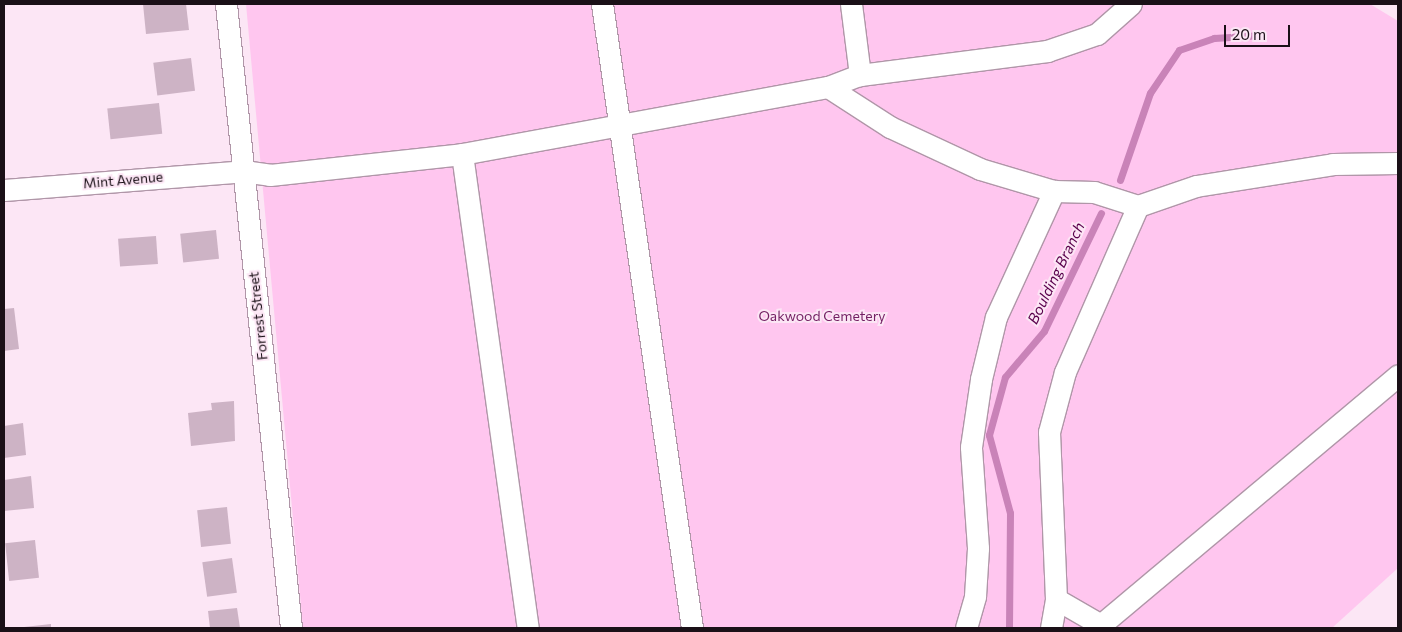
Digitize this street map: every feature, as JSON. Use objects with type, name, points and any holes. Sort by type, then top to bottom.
[{"type":"street","name":"Forrest Street","points":[[226,4],[291,628]]},
{"type":"street","points":[[602,4],[692,628]]},
{"type":"street","points":[[851,4],[860,76]]},
{"type":"street","name":"Mint Avenue","points":[[4,190],[243,171],[270,174],[462,154],[619,127],[828,86],[860,76],[1047,51],[1097,34],[1131,4]]},
{"type":"street","points":[[828,86],[890,127],[980,170],[1054,191],[1094,192],[1138,206],[1196,186],[1333,164],[1398,163]]},
{"type":"street","points":[[462,154],[528,628]]},
{"type":"street","points":[[966,628],[975,596],[978,548],[971,447],[981,379],[996,317],[1054,191]]},
{"type":"street","points":[[1051,628],[1056,599],[1049,432],[1065,372],[1138,206]]},
{"type":"street","points":[[1056,599],[1099,626],[1398,375]]},
{"type":"green space","name":"Oakwood Cemetery","points":[[246,4],[1370,4],[1398,21],[1398,568],[1332,628],[303,628]]},
{"type":"building","points":[[143,4],[186,4],[189,30],[146,34]]},
{"type":"building","points":[[191,58],[195,91],[157,95],[153,63]]},
{"type":"building","points":[[159,103],[162,134],[111,139],[107,108]]},
{"type":"building","points":[[216,230],[219,259],[183,263],[180,234]]},
{"type":"building","points":[[156,236],[158,264],[120,267],[118,239]]},
{"type":"building","points":[[14,308],[19,349],[4,351],[4,309]]},
{"type":"building","points":[[234,401],[235,441],[191,446],[188,413],[212,410],[211,403]]},
{"type":"building","points":[[23,423],[26,455],[4,458],[4,426]]},
{"type":"building","points":[[31,476],[34,508],[4,511],[4,480]]},
{"type":"building","points":[[227,507],[231,544],[201,547],[197,510]]},
{"type":"building","points":[[35,540],[39,578],[9,581],[5,543]]},
{"type":"building","points":[[232,558],[237,593],[207,597],[202,562]]},
{"type":"building","points":[[237,608],[240,628],[210,628],[208,611]]},
{"type":"building","points":[[51,624],[51,628],[24,628],[24,627]]},
{"type":"waterway","name":"Boulding Branch","points":[[1120,180],[1150,93],[1179,50],[1214,38],[1262,35]]},
{"type":"waterway","name":"Boulding Branch","points":[[1009,628],[1010,513],[989,435],[1005,377],[1044,331],[1101,213]]}]
